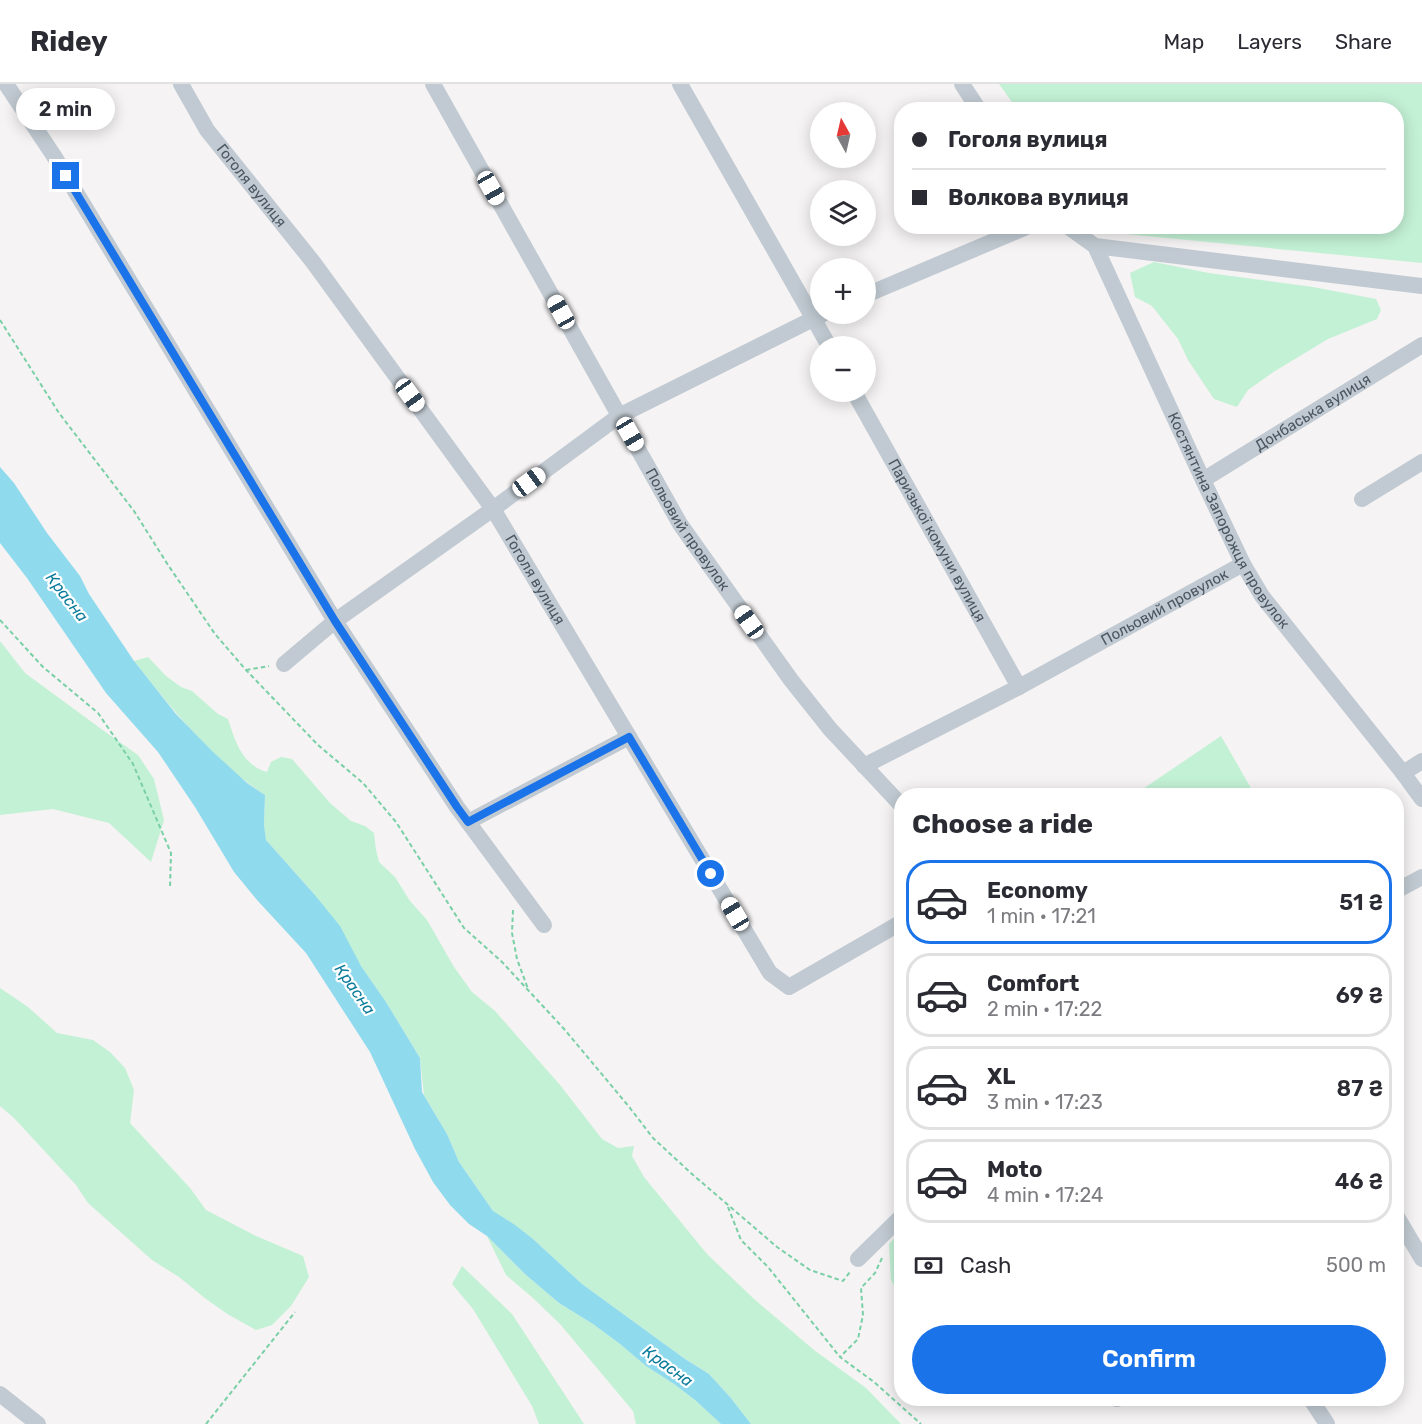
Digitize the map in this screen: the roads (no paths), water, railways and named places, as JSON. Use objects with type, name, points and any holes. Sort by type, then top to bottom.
[{"type":"street","points":[[6,84],[54,156],[335,621],[457,807],[544,925]]},
{"type":"street","name":"Гоголя вулиця","points":[[181,84],[207,130],[313,262],[493,508],[770,972],[789,987],[894,927]]},
{"type":"street","name":"Польовий провулок","points":[[433,84],[680,524],[791,680],[830,729],[894,798]]},
{"type":"street","points":[[680,84],[810,303]]},
{"type":"street","points":[[962,84],[974,102]]},
{"type":"street","points":[[876,292],[1010,234]]},
{"type":"street","name":"Костянтина Запорожця провулок","points":[[1078,234],[1095,246],[1243,564],[1262,596],[1422,799]]},
{"type":"street","points":[[1095,246],[1422,286]]},
{"type":"street","points":[[284,664],[335,621],[620,416],[810,320]]},
{"type":"street","name":"Донбаська вулиця","points":[[1203,480],[1422,345]]},
{"type":"street","name":"Паризької комуни вулиця","points":[[860,402],[1019,687]]},
{"type":"street","points":[[1362,499],[1422,462]]},
{"type":"street","name":"Польовий провулок","points":[[864,766],[1019,687],[1243,564]]},
{"type":"street","points":[[468,822],[629,737]]},
{"type":"street","points":[[1403,773],[1422,760]]},
{"type":"street","points":[[1404,887],[1422,877]]},
{"type":"street","points":[[858,1259],[894,1223]]},
{"type":"street","points":[[1404,1228],[1420,1253]]},
{"type":"street","points":[[0,1394],[38,1424]]},
{"type":"street","points":[[1315,1406],[1327,1424]]},
{"type":"water","name":"Красна","points":[[0,467],[14,483],[47,533],[80,576],[89,594],[134,661],[176,714],[247,783],[265,795],[266,840],[340,926],[361,966],[420,1058],[422,1092],[447,1134],[459,1162],[493,1211],[533,1239],[582,1284],[709,1374],[751,1424],[721,1424],[674,1384],[646,1366],[593,1324],[559,1303],[450,1205],[433,1182],[415,1149],[370,1052],[306,953],[234,872],[195,807],[158,752],[106,693],[27,578],[0,543]]}]
